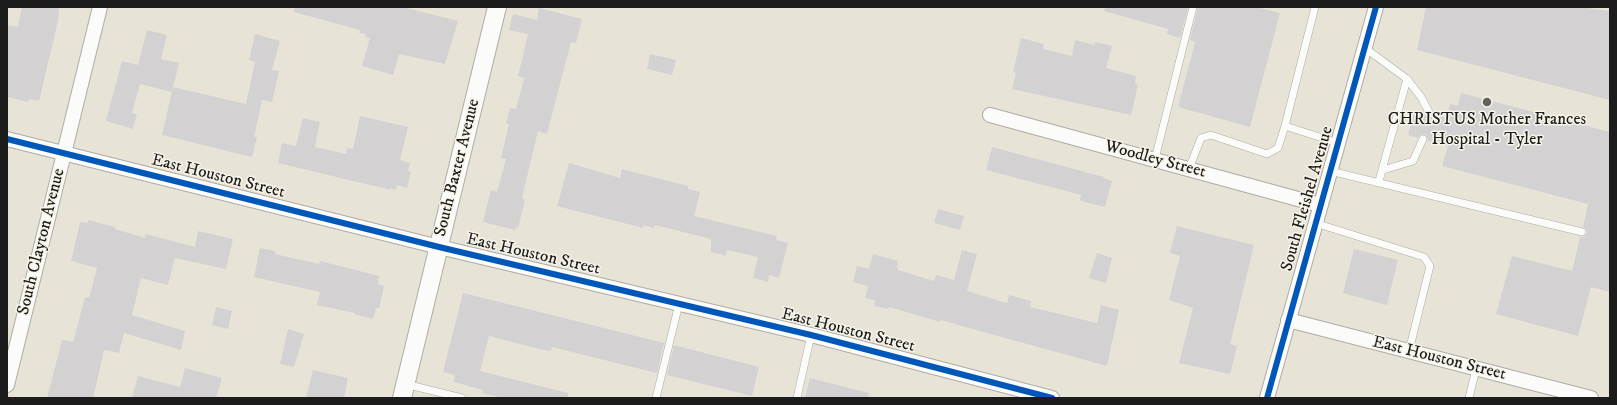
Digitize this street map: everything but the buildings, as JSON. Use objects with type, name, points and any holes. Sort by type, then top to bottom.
[{"type":"street","name":"South Clayton Avenue","points":[[7,385],[100,7]]},
{"type":"street","name":"South Baxter Avenue","points":[[403,391],[497,7]]},
{"type":"street","name":"South Fleishel Avenue","points":[[1267,398],[1365,48],[1374,8]]},
{"type":"street","name":"Woodley Street","points":[[990,115],[1320,205]]},
{"type":"street","name":"East Houston Street","points":[[7,139],[439,247],[811,335],[1052,398]]},
{"type":"street","name":"East Houston Street","points":[[1288,320],[1590,398]]},
{"type":"lane","points":[[1154,159],[1193,7]]},
{"type":"lane","points":[[1190,169],[1201,138],[1211,135],[1267,154],[1278,148],[1315,7]]},
{"type":"lane","points":[[1365,48],[1407,79],[1421,97],[1430,114]]},
{"type":"lane","points":[[1379,182],[1407,79]]},
{"type":"lane","points":[[1285,126],[1338,143]]},
{"type":"lane","points":[[1383,170],[1413,161],[1423,139]]},
{"type":"lane","points":[[1330,171],[1582,232]]},
{"type":"lane","points":[[1315,223],[1424,256],[1430,266],[1409,352]]},
{"type":"lane","points":[[656,398],[679,304]]},
{"type":"lane","points":[[797,398],[811,335]]},
{"type":"lane","points":[[1469,398],[1476,369]]},
{"type":"lane","points":[[403,391],[462,398]]},
{"type":"cycle path","points":[[1267,398],[1376,7]]},
{"type":"cycle path","points":[[7,139],[439,247],[811,335],[1052,398]]},
{"type":"place","name":"CHRISTUS Mother Frances Hospital - Tyler","points":[[1487,102]]}]
